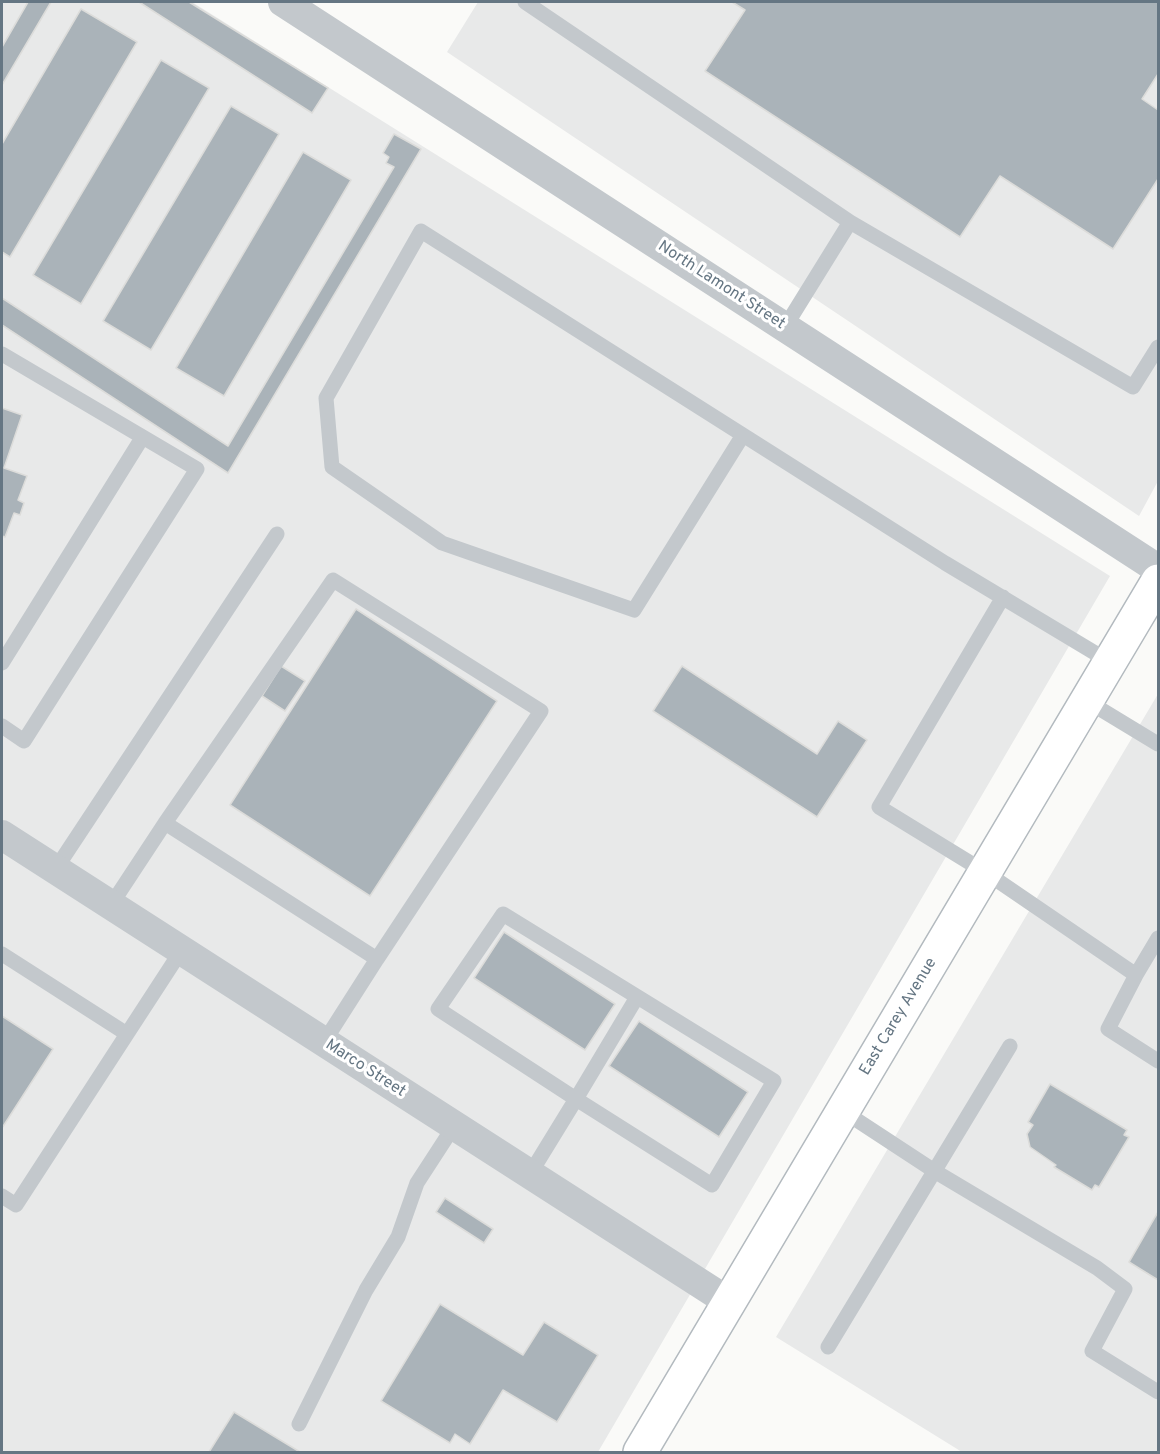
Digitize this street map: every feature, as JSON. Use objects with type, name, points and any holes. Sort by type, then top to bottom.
[{"type":"main road","name":"East Carey Avenue","points":[[640,1452],[1158,581]]},
{"type":"street","name":"North Lamont Street","points":[[283,2],[1158,569]]},
{"type":"street","name":"Marco Street","points":[[2,835],[729,1302]]},
{"type":"lane","points":[[525,2],[850,222],[1133,387],[1157,352]]},
{"type":"lane","points":[[785,327],[850,222]]},
{"type":"lane","points":[[743,435],[634,610],[442,543],[332,467],[326,398],[421,231],[743,435],[1110,662]]},
{"type":"lane","points":[[2,354],[197,469],[24,741],[2,726]]},
{"type":"lane","points":[[2,663],[142,438]]},
{"type":"lane","points":[[55,870],[277,534]]},
{"type":"lane","points":[[111,905],[333,580],[541,711],[324,1042]]},
{"type":"lane","points":[[1003,597],[879,807],[985,872],[1136,975]]},
{"type":"lane","points":[[1088,701],[1158,744]]},
{"type":"lane","points":[[165,823],[377,959]]},
{"type":"lane","points":[[503,914],[774,1081],[712,1185],[576,1100],[438,1009],[503,914]]},
{"type":"lane","points":[[1158,938],[1108,1029],[1158,1061]]},
{"type":"lane","points":[[2,1196],[16,1205],[181,951]]},
{"type":"lane","points":[[2,954],[127,1034]]},
{"type":"lane","points":[[530,1174],[637,997]]},
{"type":"lane","points":[[828,1347],[936,1172],[1010,1046]]},
{"type":"lane","points":[[843,1111],[936,1172],[1097,1268],[1125,1289],[1092,1351],[1158,1392]]},
{"type":"lane","points":[[299,1424],[366,1290],[398,1237],[417,1183],[454,1126]]},
{"type":"shaded area","points":[[2,2],[192,2],[1110,576],[598,1452],[2,1452]]},
{"type":"shaded area","points":[[478,2],[1158,2],[1158,481],[1139,516],[447,52]]},
{"type":"shaded area","points":[[1158,694],[1158,1452],[962,1452],[776,1337]]},
{"type":"building","points":[[28,2],[51,2],[2,85],[2,47]]},
{"type":"building","points":[[139,2],[189,2],[328,88],[312,113]]},
{"type":"building","points":[[732,2],[1158,2],[1158,74],[1142,99],[1158,110],[1158,179],[1113,249],[1000,176],[960,237],[705,71],[745,10]]},
{"type":"building","points":[[81,9],[137,42],[10,257],[2,252],[2,144]]},
{"type":"building","points":[[161,60],[209,88],[81,304],[33,275]]},
{"type":"building","points":[[231,106],[279,134],[151,350],[103,321]]},
{"type":"building","points":[[394,134],[421,149],[228,473],[2,325],[2,298],[228,446],[394,167],[386,163],[389,157],[383,153]]},
{"type":"building","points":[[303,152],[351,180],[224,396],[176,368]]},
{"type":"building","points":[[2,408],[22,415],[4,468],[27,476],[18,500],[24,503],[20,515],[14,513],[5,537],[2,536]]},
{"type":"building","points":[[356,609],[497,701],[370,896],[230,805]]},
{"type":"building","points":[[281,666],[305,681],[285,711],[262,696]]},
{"type":"building","points":[[682,666],[817,754],[838,721],[867,740],[817,817],[653,711]]},
{"type":"building","points":[[504,932],[615,1004],[585,1050],[474,978]]},
{"type":"building","points":[[2,1016],[53,1049],[2,1128]]},
{"type":"building","points":[[639,1021],[748,1092],[719,1137],[609,1066]]},
{"type":"building","points":[[1050,1084],[1127,1130],[1124,1135],[1129,1137],[1099,1187],[1095,1185],[1092,1190],[1054,1167],[1056,1165],[1030,1147],[1027,1134],[1033,1125],[1028,1122]]},
{"type":"building","points":[[445,1198],[493,1229],[484,1243],[436,1212]]},
{"type":"building","points":[[1158,1212],[1158,1280],[1129,1262]]},
{"type":"building","points":[[440,1304],[523,1355],[544,1322],[598,1355],[557,1422],[503,1390],[470,1444],[455,1434],[450,1443],[381,1401]]},
{"type":"building","points":[[234,1412],[300,1452],[209,1452]]}]
